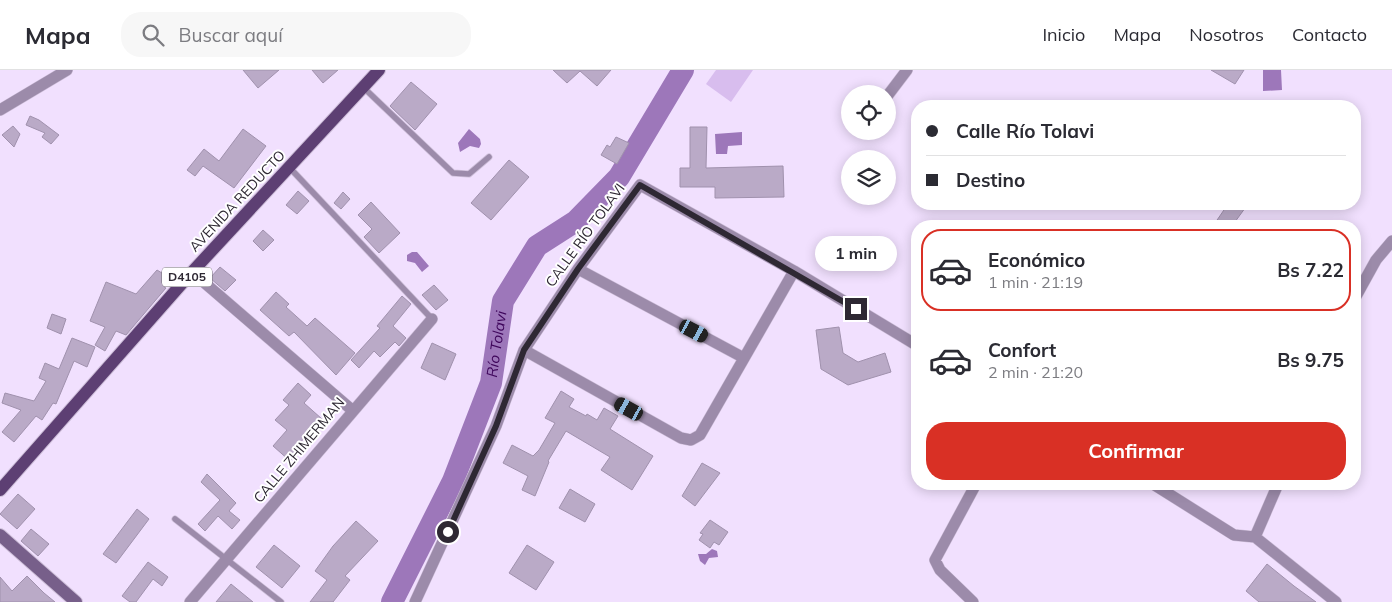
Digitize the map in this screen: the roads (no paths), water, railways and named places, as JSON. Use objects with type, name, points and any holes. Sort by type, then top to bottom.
[{"type":"main road","name":"AVENIDA REDUCTO","points":[[0,490],[192,272],[379,70]]},
{"type":"main road","points":[[0,535],[76,602]]},
{"type":"street","points":[[0,110],[67,70]]},
{"type":"street","points":[[896,85],[908,70]]},
{"type":"street","name":"CALLE RÍO TOLAVI","points":[[415,602],[496,426],[524,350],[578,269],[640,185],[794,271]]},
{"type":"street","points":[[1361,287],[1376,260],[1392,241]]},
{"type":"street","points":[[578,269],[744,358]]},
{"type":"street","points":[[524,350],[681,438],[691,440],[700,435],[794,271],[911,342]]},
{"type":"street","points":[[192,272],[352,410]]},
{"type":"street","name":"CALLE ZHIMERMAN","points":[[190,602],[352,410],[432,319]]},
{"type":"street","points":[[973,490],[938,550],[935,560],[940,570],[973,602]]},
{"type":"street","points":[[1163,490],[1234,535],[1255,537],[1336,602]]},
{"type":"street","points":[[1255,537],[1275,490]]},
{"type":"lane","points":[[364,88],[453,173],[469,174],[489,156]]},
{"type":"lane","points":[[289,167],[432,319]]},
{"type":"lane","points":[[175,518],[281,602]]},
{"type":"waterway","name":"Río Tolavi","points":[[392,602],[453,481],[491,383],[503,301],[537,246],[576,221],[619,177],[683,70]]}]
